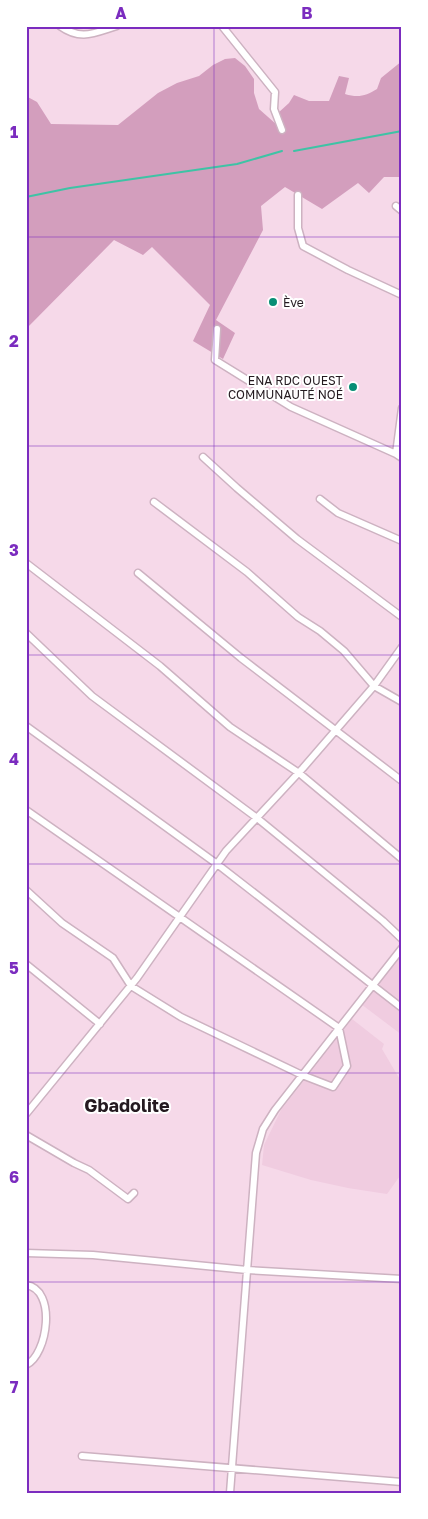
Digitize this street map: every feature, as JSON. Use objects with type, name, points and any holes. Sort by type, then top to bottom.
[{"type":"street","points":[[60,26],[70,33],[78,35],[117,26]]},
{"type":"street","points":[[222,26],[275,92],[274,109],[282,130]]},
{"type":"street","points":[[298,195],[298,228],[304,246],[348,270],[402,295]]},
{"type":"street","points":[[396,206],[402,211]]},
{"type":"street","points":[[217,329],[215,360],[291,407],[399,456],[402,408]]},
{"type":"street","points":[[202,457],[297,539],[402,617]]},
{"type":"street","points":[[320,499],[338,512],[402,541]]},
{"type":"street","points":[[154,502],[247,572],[298,617],[320,631],[344,651],[374,686],[402,702]]},
{"type":"street","points":[[26,563],[160,666],[230,727],[299,773],[402,859]]},
{"type":"street","points":[[138,573],[241,658],[402,781]]},
{"type":"street","points":[[26,633],[92,696],[257,818],[383,921],[402,939]]},
{"type":"street","points":[[26,1114],[131,986],[226,851],[299,773],[374,686],[402,647]]},
{"type":"street","points":[[26,726],[216,864],[402,1008]]},
{"type":"street","points":[[26,810],[339,1028],[347,1066],[333,1087],[302,1075],[182,1017],[131,986],[113,958],[62,924],[26,890]]},
{"type":"street","points":[[230,1493],[256,1153],[263,1129],[275,1110],[402,948]]},
{"type":"street","points":[[26,964],[100,1024]]},
{"type":"street","points":[[26,1135],[89,1170],[128,1199],[134,1193]]},
{"type":"street","points":[[26,1254],[93,1255],[247,1270],[402,1279]]},
{"type":"street","points":[[26,1285],[36,1288],[43,1297],[46,1321],[38,1355],[26,1365]]},
{"type":"street","points":[[82,1456],[402,1482]]},
{"type":"shaded area","points":[[235,58],[245,66],[254,79],[254,93],[259,109],[285,132],[278,113],[289,103],[294,95],[309,101],[329,101],[339,76],[349,78],[345,94],[354,96],[365,95],[377,89],[381,78],[402,61],[402,177],[384,177],[369,193],[358,183],[322,209],[285,187],[261,206],[263,230],[216,320],[235,333],[223,359],[193,341],[210,305],[152,247],[143,255],[114,240],[26,329],[26,96],[37,102],[51,124],[118,125],[158,93],[177,83],[199,76],[213,65],[225,59]]},
{"type":"shaded area","points":[[402,953],[402,1035],[361,1004]]},
{"type":"shaded area","points":[[352,1019],[384,1044],[382,1049],[402,1083],[402,1173],[387,1194],[311,1180],[262,1165],[264,1145],[281,1110]]},
{"type":"waterway","points":[[294,151],[402,131]]},
{"type":"waterway","points":[[26,197],[70,188],[237,164],[282,151]]},
{"type":"place","name":"Ève","points":[[273,302]]},
{"type":"place","name":"ENA RDC OUEST COMMUNAUTÉ NOÉ","points":[[353,387]]},
{"type":"district","name":"Gbadolite","points":[[127,1105]]}]
